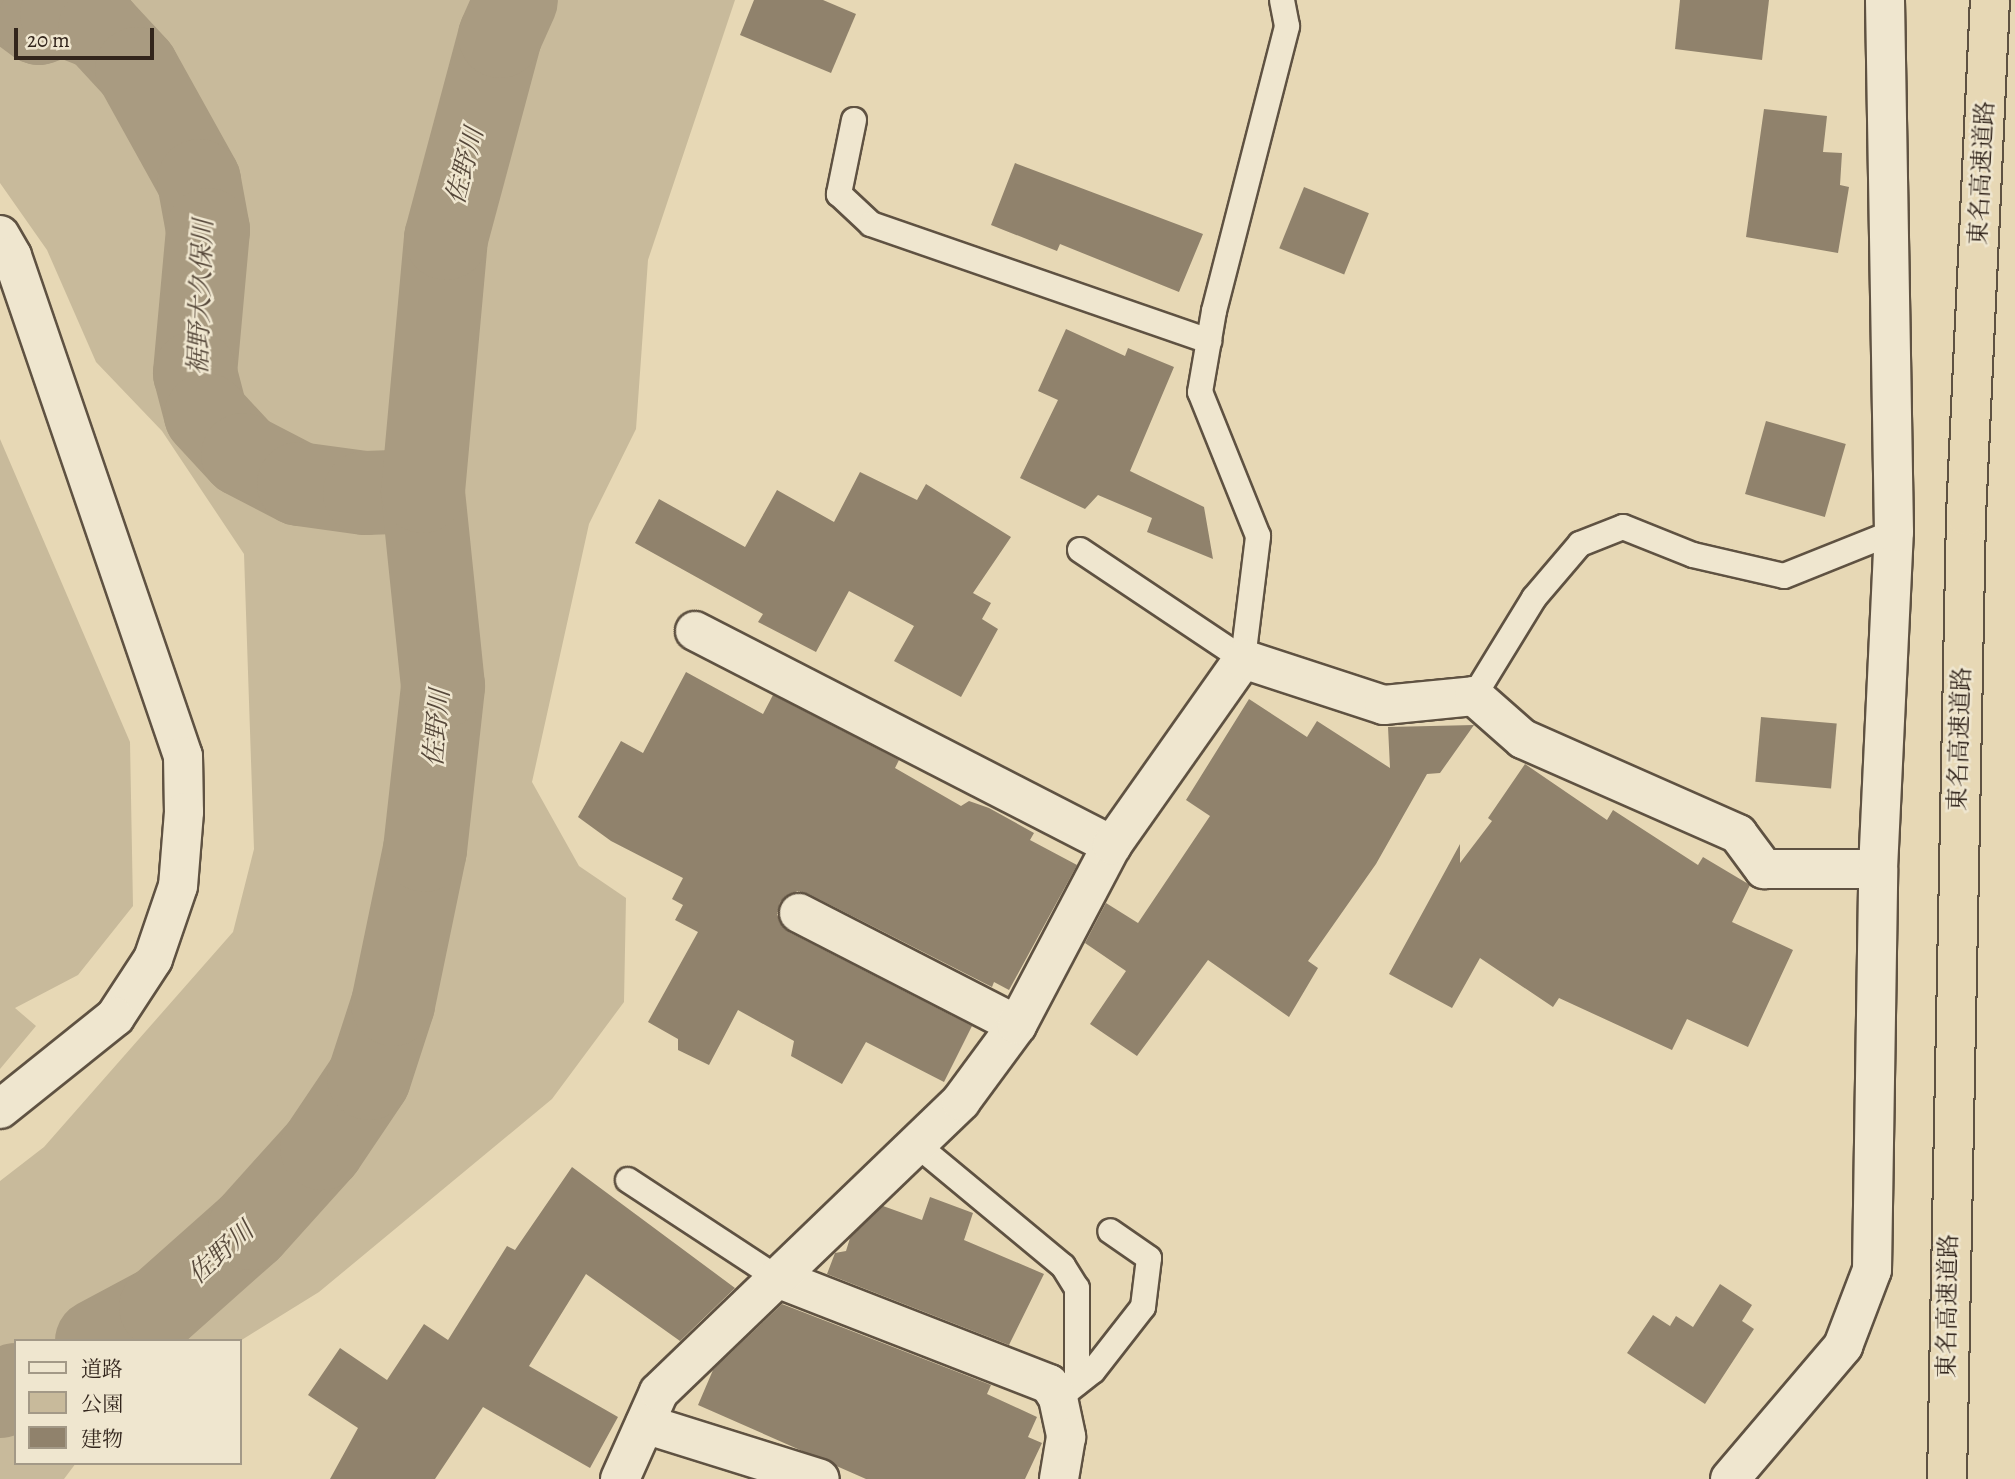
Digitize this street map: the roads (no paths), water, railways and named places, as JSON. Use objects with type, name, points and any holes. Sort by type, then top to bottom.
[{"type":"highway","name":"東名高速道路","points":[[1947,1479],[1966,516],[1990,0]]},
{"type":"street","points":[[1730,1479],[1843,1346],[1872,1270],[1878,869],[1894,532],[1885,0]]},
{"type":"street","points":[[0,235],[12,256],[183,756],[184,813],[178,886],[153,960],[115,1017],[0,1110]]},
{"type":"street","points":[[695,631],[1112,845]]},
{"type":"street","points":[[620,1479],[659,1392],[961,1101],[1017,1025],[1112,845],[1243,659],[1384,705],[1474,696],[1523,739],[1738,835],[1764,869],[1878,869]]},
{"type":"street","points":[[799,913],[1017,1025]]},
{"type":"street","points":[[777,1278],[1068,1390],[1066,1437],[1059,1479]]},
{"type":"street","points":[[645,1424],[820,1479]]},
{"type":"lane","points":[[1080,550],[1243,659],[1258,536],[1200,392],[1209,341],[1287,26],[1282,0]]},
{"type":"lane","points":[[854,121],[839,194],[871,224],[1209,341]]},
{"type":"lane","points":[[1474,696],[1534,598],[1580,544],[1623,527],[1693,555],[1784,576],[1894,532]]},
{"type":"lane","points":[[916,1144],[1063,1266],[1077,1288],[1068,1390]]},
{"type":"lane","points":[[628,1180],[777,1278]]},
{"type":"lane","points":[[1068,1390],[1143,1307],[1149,1258],[1110,1231]]},
{"type":"waterway","name":"裾野大久保川","points":[[7,0],[39,23],[62,14],[100,29],[137,69],[199,181],[208,230],[195,373],[206,415],[243,455],[299,484],[365,493],[423,491]]},
{"type":"waterway","name":"佐野川","points":[[101,1339],[161,1307],[250,1228],[322,1148],[369,1078],[393,1004],[425,850],[443,686],[423,491],[446,238],[500,36],[516,0]]},
{"type":"waterway","name":"佐野川","points":[[0,1396],[14,1386]]}]
